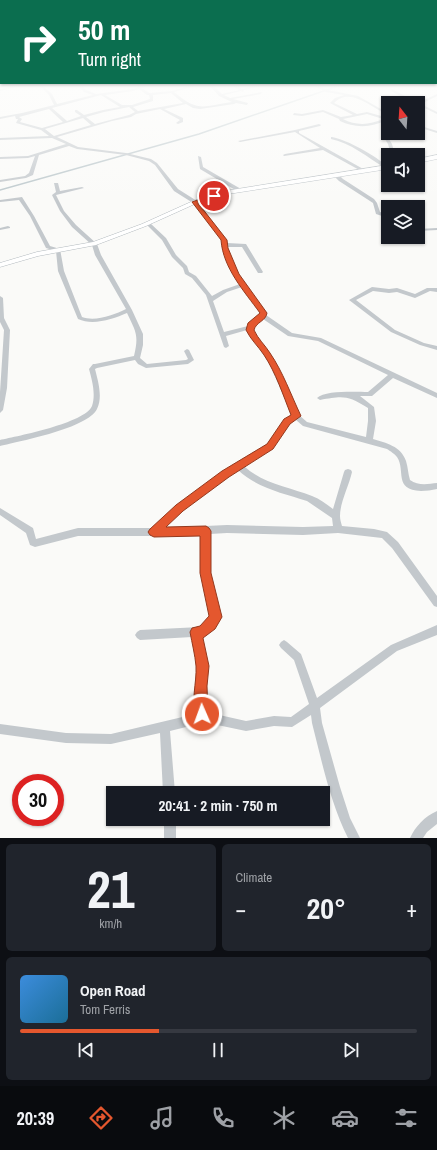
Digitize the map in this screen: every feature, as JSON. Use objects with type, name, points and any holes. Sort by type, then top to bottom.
[{"type":"street","points":[[23,124],[42,130],[50,139]]},
{"type":"street","points":[[42,130],[60,124]]},
{"type":"street","points":[[50,139],[97,124]]},
{"type":"street","points":[[361,124],[375,124]]},
{"type":"street","points":[[240,141],[297,131],[319,125]]},
{"type":"street","points":[[425,128],[437,132]]},
{"type":"street","points":[[297,131],[302,136],[364,171]]},
{"type":"street","points":[[332,138],[338,139],[350,145],[381,163]]},
{"type":"street","points":[[0,139],[50,139],[76,148],[113,152],[150,160],[160,168],[176,190],[195,202],[224,240],[229,262],[240,282],[244,285],[264,313],[263,316],[290,335],[319,338],[437,396]]},
{"type":"street","points":[[0,158],[28,157],[67,144]]},
{"type":"street","points":[[0,180],[26,177],[31,174],[37,155],[44,147]]},
{"type":"street","points":[[285,155],[325,148]]},
{"type":"street","points":[[199,157],[201,168],[239,190]]},
{"type":"street","points":[[425,160],[437,157]]},
{"type":"street","points":[[0,265],[22,257],[94,244],[148,224],[195,202],[239,190],[381,168]]},
{"type":"street","points":[[336,175],[341,180],[372,200],[375,203],[378,213],[381,214]]},
{"type":"street","points":[[56,184],[57,193],[54,195],[62,211],[74,226],[94,244],[98,255],[129,310],[140,334],[140,345],[137,358]]},
{"type":"street","points":[[57,193],[82,188]]},
{"type":"street","points":[[0,201],[20,198],[32,216],[48,247],[58,250]]},
{"type":"street","points":[[148,224],[164,239],[174,256],[185,267],[187,273],[194,277],[209,295],[226,346]]},
{"type":"street","points":[[0,229],[8,227]]},
{"type":"street","points":[[425,230],[437,229]]},
{"type":"street","points":[[224,245],[244,245],[260,272]]},
{"type":"street","points":[[58,250],[61,271],[80,318],[83,321],[122,314],[129,310]]},
{"type":"street","points":[[210,300],[225,291],[244,285]]},
{"type":"street","points":[[437,290],[429,289],[415,296],[397,290],[389,291],[372,289],[352,300],[393,331],[422,344],[437,348]]},
{"type":"street","points":[[0,298],[1,318],[7,330],[4,388],[0,410]]},
{"type":"street","points":[[222,335],[249,328],[263,316]]},
{"type":"street","points":[[249,328],[254,339],[267,353],[296,416],[305,424],[393,449],[400,454],[402,458],[404,478],[407,483],[413,487],[422,489],[437,486]]},
{"type":"street","points":[[0,345],[7,344]]},
{"type":"street","points":[[137,358],[146,366],[188,362],[191,360],[187,351]]},
{"type":"street","points":[[0,443],[54,430],[90,414],[94,408],[96,399],[92,369],[94,366],[137,358]]},
{"type":"street","points":[[320,398],[342,394],[370,394],[393,374]]},
{"type":"street","points":[[342,394],[357,398],[371,407],[372,421],[369,441]]},
{"type":"street","points":[[154,532],[179,508],[270,446],[287,422],[296,416]]},
{"type":"street","points":[[239,466],[248,476],[267,486],[312,500],[336,516]]},
{"type":"street","points":[[338,529],[336,516],[338,502],[346,482],[348,472]]},
{"type":"street","points":[[0,511],[30,531],[33,542],[35,543],[78,532],[206,531],[227,529],[303,531],[338,529],[384,535],[395,545],[437,603]]},
{"type":"street","points":[[140,635],[202,632],[211,625],[216,617],[206,573],[206,531]]},
{"type":"street","points":[[0,729],[66,738],[111,739],[198,719],[201,716],[246,726],[274,721],[292,722],[394,648],[437,630]]},
{"type":"street","points":[[196,632],[202,666],[200,686],[201,716]]},
{"type":"street","points":[[284,645],[298,657],[315,706],[317,723],[334,787],[345,820],[354,838]]},
{"type":"street","points":[[165,727],[169,786]]},
{"type":"street","points":[[416,838],[423,828],[437,816]]},
{"type":"street","points":[[170,826],[170,838]]},
{"type":"waterway","points":[[0,190],[199,134],[228,124]]},
{"type":"route","points":[[202,714],[200,686],[202,666],[201,650],[196,632],[202,632],[211,625],[216,617],[205,566],[206,531],[154,532],[179,508],[226,474],[270,446],[287,422],[296,416],[267,353],[254,339],[249,328],[263,316],[264,313],[236,275],[224,248],[224,240],[195,202],[214,196]]}]
